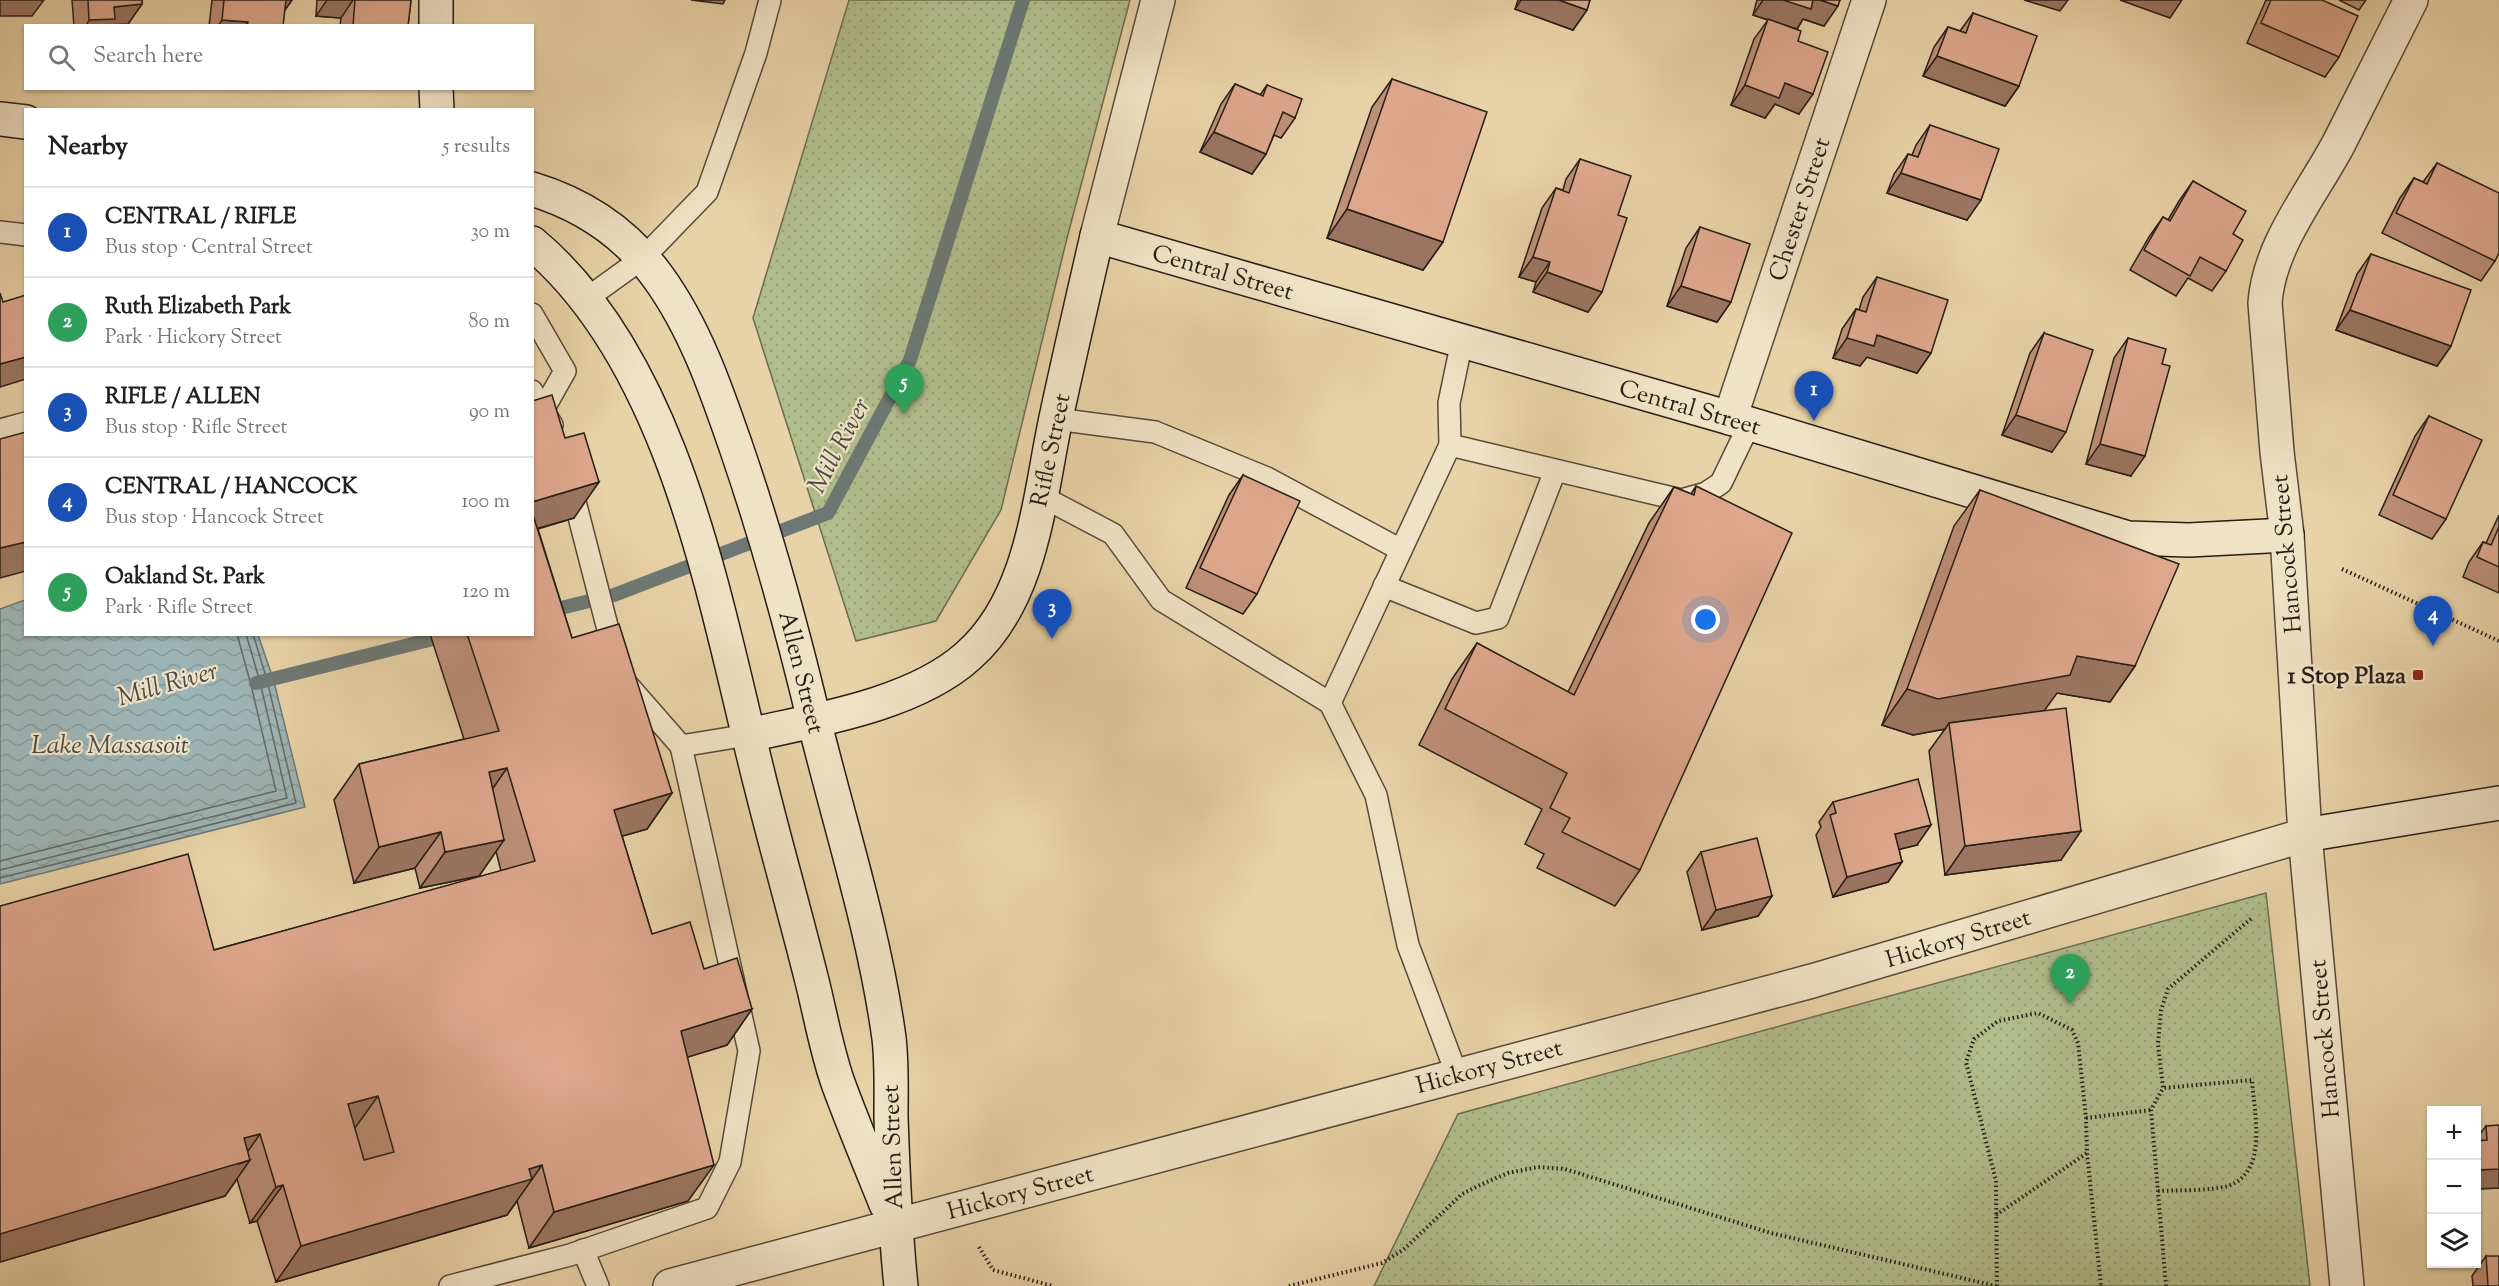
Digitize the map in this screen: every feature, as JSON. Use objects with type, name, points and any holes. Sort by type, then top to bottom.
[{"type":"main road","points":[[436,0],[436,24]]},
{"type":"main road","name":"Rifle Street","points":[[748,735],[814,721],[921,687],[969,656],[1007,609],[1021,576],[1041,496],[1097,236],[1158,0]]},
{"type":"main road","name":"Chester Street","points":[[1739,422],[1869,0]]},
{"type":"main road","name":"Hancock Street","points":[[2347,1286],[2305,835],[2287,535],[2270,382],[2265,303],[2266,283],[2291,227],[2338,145],[2411,0]]},
{"type":"main road","points":[[436,90],[436,108]]},
{"type":"main road","points":[[0,119],[24,122]]},
{"type":"main road","name":"Allen Street","points":[[534,190],[562,198],[585,209],[628,240],[644,258],[671,295],[691,332],[724,409],[755,500],[789,619],[862,904],[889,1040],[894,1225]]},
{"type":"main road","name":"Central Street","points":[[1097,236],[1739,422],[2128,538],[2189,540],[2287,535]]},
{"type":"main road","name":"Allen Street","points":[[534,245],[586,299],[599,316],[627,361],[672,460],[720,615],[748,735],[837,1081],[894,1225]]},
{"type":"main road","points":[[2305,835],[2499,802]]},
{"type":"main road","name":"Hickory Street","points":[[670,1286],[1812,981],[2305,835]]},
{"type":"main road","points":[[894,1225],[901,1286]]},
{"type":"lane","points":[[586,299],[644,258],[707,192],[756,53],[770,0]]},
{"type":"lane","points":[[0,232],[24,235]]},
{"type":"lane","points":[[534,317],[565,371],[538,401],[557,435],[560,446]]},
{"type":"lane","points":[[1330,703],[1450,445],[1449,403],[1462,341]]},
{"type":"lane","points":[[1056,419],[1155,432],[1267,478],[1401,550]]},
{"type":"lane","points":[[1450,445],[1681,500],[1706,493],[1721,483],[1739,422]]},
{"type":"lane","points":[[0,430],[24,424]]},
{"type":"lane","points":[[450,1286],[583,1250],[706,1208],[730,1162],[749,1052],[681,746],[620,676],[566,468]]},
{"type":"lane","points":[[1384,586],[1476,623],[1498,618],[1555,471]]},
{"type":"lane","points":[[1041,496],[1113,534],[1161,600],[1330,703],[1376,795],[1408,945],[1457,1075]]},
{"type":"lane","points":[[681,746],[748,735]]},
{"type":"lane","points":[[583,1250],[598,1286]]},
{"type":"path","points":[[2342,569],[2499,641]]},
{"type":"path","points":[[2166,1286],[2151,1110],[2163,1088],[2158,1044],[2161,1010],[2168,989],[2253,917]]},
{"type":"path","points":[[1289,1286],[1382,1263],[1403,1250],[1462,1194],[1508,1173],[1538,1167],[1565,1169],[1771,1233],[1996,1286],[1996,1181],[1966,1062],[1974,1039],[1998,1021],[2038,1012],[2072,1030],[2078,1043],[2086,1118],[2086,1153],[2101,1286]]},
{"type":"path","points":[[2158,1191],[2227,1186],[2240,1180],[2254,1161],[2256,1135],[2252,1080],[2163,1088]]},
{"type":"path","points":[[2086,1118],[2151,1110]]},
{"type":"path","points":[[1996,1215],[2086,1153]]},
{"type":"path","points":[[979,1247],[993,1270],[1053,1286]]},
{"type":"green space","points":[[849,0],[1130,0],[1067,238],[1001,510],[936,621],[856,641],[753,318]]},
{"type":"green space","points":[[2266,893],[2310,1286],[1374,1286],[1458,1114]]},
{"type":"water","name":"Lake Massasoit","points":[[24,600],[24,636],[258,636],[273,678],[305,807],[0,884],[0,609]]},
{"type":"building","points":[[88,0],[142,0],[142,4],[114,7],[115,19],[89,20]]},
{"type":"building","points":[[224,0],[286,0],[283,24],[248,24],[248,22],[222,20]]},
{"type":"building","points":[[355,0],[411,0],[408,24],[353,24]]},
{"type":"building","points":[[1559,0],[1590,0],[1587,10]]},
{"type":"building","points":[[1783,0],[1813,0],[1811,9]]},
{"type":"building","points":[[1820,0],[1840,0],[1838,6]]},
{"type":"building","points":[[2271,0],[2322,0],[2358,16],[2339,57],[2261,23]]},
{"type":"building","points":[[1973,13],[2037,36],[2019,86],[1937,56],[1948,27],[1966,33]]},
{"type":"building","points":[[1768,19],[1801,31],[1798,41],[1828,52],[1813,94],[1785,83],[1779,98],[1745,85]]},
{"type":"building","points":[[1392,79],[1487,112],[1443,242],[1347,209]]},
{"type":"building","points":[[1235,84],[1263,96],[1267,85],[1302,99],[1295,118],[1283,112],[1266,154],[1214,132]]},
{"type":"building","points":[[1930,125],[1999,149],[1981,200],[1901,173],[1908,154],[1918,157]]},
{"type":"building","points":[[1580,159],[1631,176],[1618,215],[1627,218],[1602,292],[1547,272],[1550,262],[1533,257],[1556,188],[1569,193]]},
{"type":"building","points":[[2437,163],[2499,193],[2499,253],[2495,261],[2396,213],[2414,178],[2427,184]]},
{"type":"building","points":[[2193,181],[2246,211],[2233,234],[2243,240],[2226,271],[2200,257],[2190,276],[2144,250],[2163,217],[2170,221]]},
{"type":"building","points":[[1700,227],[1750,244],[1731,302],[1681,286]]},
{"type":"building","points":[[2371,254],[2471,290],[2451,346],[2350,310]]},
{"type":"building","points":[[1877,277],[1948,300],[1931,353],[1877,335],[1874,346],[1847,338],[1856,309],[1866,312]]},
{"type":"building","points":[[0,293],[3,302],[24,296],[24,358],[0,364]]},
{"type":"building","points":[[2044,333],[2093,350],[2066,432],[2016,415]]},
{"type":"building","points":[[2128,338],[2166,349],[2162,364],[2170,366],[2145,456],[2100,444]]},
{"type":"building","points":[[552,395],[565,438],[584,433],[599,482],[534,501],[534,400]]},
{"type":"building","points":[[2429,416],[2482,440],[2446,519],[2393,495]]},
{"type":"building","points":[[24,433],[24,542],[0,548],[0,439]]},
{"type":"building","points":[[1243,475],[1300,501],[1257,594],[1200,568]]},
{"type":"building","points":[[1696,486],[1792,533],[1640,870],[1562,832],[1570,818],[1550,808],[1567,773],[1445,709],[1477,643],[1574,695],[1674,487],[1694,495]]},
{"type":"building","points":[[1980,490],[2179,564],[2135,666],[2077,656],[2070,675],[1938,699],[1907,689]]},
{"type":"building","points":[[534,518],[572,638],[619,624],[672,793],[614,810],[652,934],[690,922],[704,969],[737,958],[752,1009],[681,1031],[714,1165],[554,1212],[542,1165],[529,1169],[532,1179],[301,1246],[283,1185],[276,1187],[260,1134],[244,1138],[250,1160],[0,1234],[0,906],[188,854],[214,950],[535,861],[507,768],[489,772],[504,840],[445,852],[441,832],[379,847],[359,764],[499,731],[468,636],[534,636]],"holes":[[[378,1096],[394,1152],[364,1160],[348,1104]]]},
{"type":"building","points":[[2499,527],[2499,567],[2477,557],[2483,542],[2491,545]]},
{"type":"building","points":[[2066,708],[2081,831],[1965,846],[1949,723]]},
{"type":"building","points":[[1918,779],[1931,825],[1895,834],[1902,862],[1847,877],[1830,815],[1836,813],[1833,802]]},
{"type":"building","points":[[1757,838],[1772,896],[1716,910],[1701,852]]},
{"type":"building","points":[[2499,1125],[2499,1169],[2481,1170],[2481,1141],[2487,1140],[2486,1126]]},
{"type":"building","points":[[2486,1256],[2499,1256],[2499,1286],[2488,1286]]},
{"type":"waterway","name":"Mill River","points":[[534,615],[614,595],[828,513],[910,360],[1023,0]]},
{"type":"waterway","name":"Mill River","points":[[256,683],[445,636]]},
{"type":"place","name":"Oakland St. Park","points":[[904,414]]},
{"type":"place","name":"CENTRAL / RIFLE","points":[[1814,421]]},
{"type":"place","name":"RIFLE / ALLEN","points":[[1052,639]]},
{"type":"place","name":"CENTRAL / HANCOCK","points":[[2433,646]]},
{"type":"place","name":"1 Stop Plaza","points":[[2418,675]]},
{"type":"place","name":"Ruth Elizabeth Park","points":[[2070,1004]]}]
